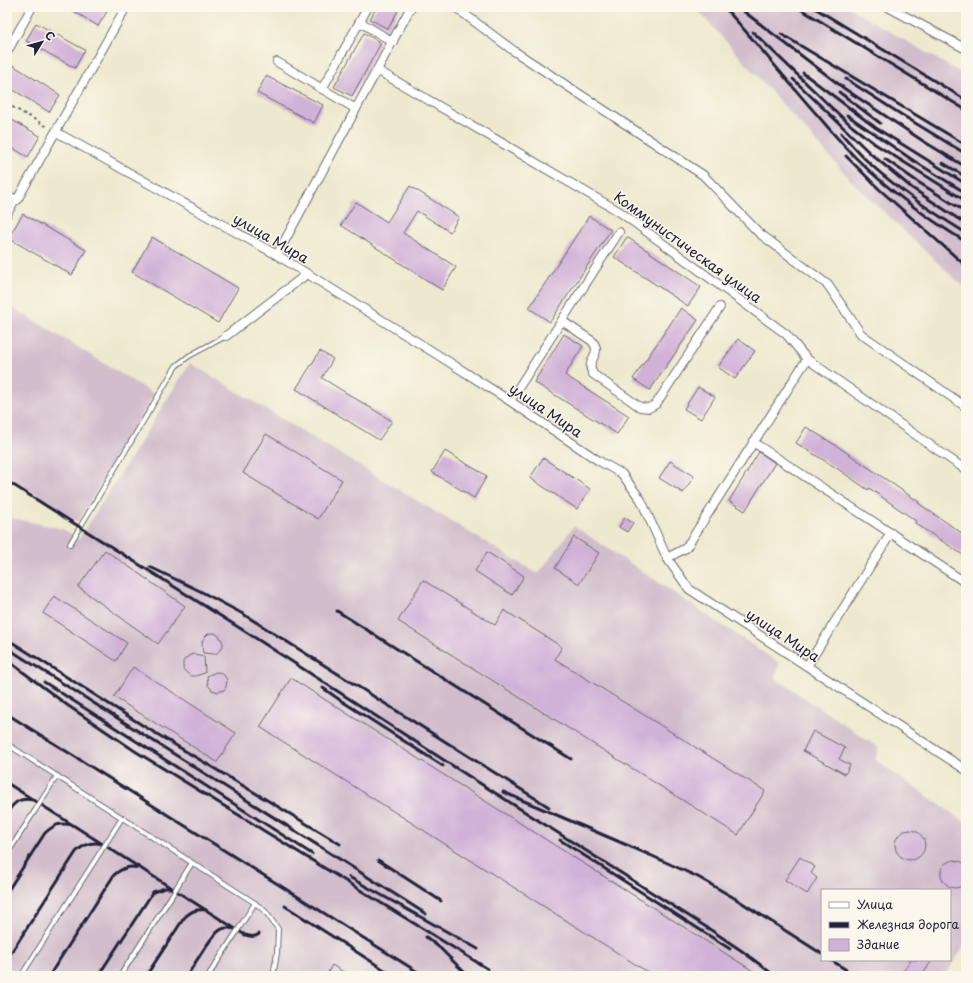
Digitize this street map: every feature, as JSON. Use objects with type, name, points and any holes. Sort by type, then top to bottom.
[{"type":"street","points":[[7,52],[32,7]]},
{"type":"street","points":[[7,195],[17,200],[126,7]]},
{"type":"street","points":[[322,89],[368,7]]},
{"type":"street","points":[[277,255],[411,7]]},
{"type":"street","points":[[455,7],[514,52],[703,175],[758,233],[828,284],[861,334],[966,407]]},
{"type":"street","points":[[888,7],[966,49]]},
{"type":"street","points":[[360,22],[392,42]]},
{"type":"street","points":[[278,62],[356,109]]},
{"type":"street","name":"Коммунистическая улица","points":[[377,70],[620,212],[786,334],[807,359],[966,470]]},
{"type":"street","name":"улица Мира","points":[[56,132],[277,255],[510,401],[599,461],[622,474],[641,500],[667,558],[689,589],[966,770]]},
{"type":"street","points":[[510,401],[619,232]]},
{"type":"street","points":[[226,336],[307,274]]},
{"type":"street","points":[[562,321],[596,345],[597,351],[590,364],[590,370],[593,374],[640,406],[649,408],[656,404],[720,307]]},
{"type":"street","points":[[667,558],[686,548],[807,359]]},
{"type":"street","points":[[753,442],[966,583]]},
{"type":"street","points":[[807,666],[891,533]]},
{"type":"lane","points":[[7,218],[17,200]]},
{"type":"lane","points":[[70,544],[176,366],[189,356],[226,336]]},
{"type":"lane","points":[[7,744],[265,910],[278,929],[277,953],[273,976]]},
{"type":"lane","points":[[7,854],[57,776]]},
{"type":"lane","points":[[21,976],[122,818]]},
{"type":"lane","points":[[120,976],[192,863]]},
{"type":"lane","points":[[208,976],[255,903]]},
{"type":"path","points":[[7,104],[56,132]]},
{"type":"shaded area","points":[[695,7],[848,7],[966,76],[966,289],[857,187]]},
{"type":"shaded area","points":[[7,304],[154,394],[78,522],[7,475]]},
{"type":"shaded area","points":[[190,363],[538,574],[574,526],[779,663],[775,678],[879,748],[875,760],[966,823],[966,943],[945,976],[7,976],[7,517],[63,529],[79,539]]},
{"type":"building","points":[[67,7],[104,7],[108,10],[98,26]]},
{"type":"building","points":[[377,7],[400,7],[388,29],[370,19]]},
{"type":"building","points":[[36,23],[85,50],[75,68],[26,41]]},
{"type":"building","points":[[364,33],[381,43],[352,96],[334,87]]},
{"type":"building","points":[[11,64],[60,95],[49,112],[7,86],[7,71]]},
{"type":"building","points":[[266,76],[323,105],[314,123],[257,93]]},
{"type":"building","points":[[7,117],[40,136],[28,157],[7,145]]},
{"type":"building","points":[[410,186],[459,217],[450,232],[417,211],[403,233],[456,267],[442,290],[341,225],[356,202],[387,222]]},
{"type":"building","points":[[23,214],[86,250],[72,275],[8,238]]},
{"type":"building","points":[[589,216],[611,230],[550,322],[529,308]]},
{"type":"building","points":[[152,237],[238,288],[218,323],[132,272]]},
{"type":"building","points":[[627,237],[701,287],[688,306],[614,257]]},
{"type":"building","points":[[681,308],[698,320],[650,390],[633,379]]},
{"type":"building","points":[[564,334],[583,346],[565,375],[629,416],[617,434],[534,382]]},
{"type":"building","points":[[738,339],[755,351],[735,379],[718,367]]},
{"type":"building","points":[[320,351],[333,359],[322,378],[392,421],[379,440],[296,389]]},
{"type":"building","points":[[698,387],[715,397],[701,419],[684,409]]},
{"type":"building","points":[[806,427],[837,446],[966,536],[966,557],[915,523],[916,521],[869,488],[868,490],[796,443]]},
{"type":"building","points":[[266,434],[342,480],[318,519],[243,473]]},
{"type":"building","points":[[445,451],[487,476],[474,498],[432,472]]},
{"type":"building","points":[[759,452],[775,463],[745,511],[729,501]]},
{"type":"building","points":[[543,458],[590,489],[577,509],[530,478]]},
{"type":"building","points":[[670,461],[694,476],[683,493],[659,478]]},
{"type":"building","points":[[625,518],[633,523],[627,532],[619,527]]},
{"type":"building","points":[[574,537],[599,553],[579,584],[555,568]]},
{"type":"building","points":[[105,550],[185,606],[158,644],[78,587]]},
{"type":"building","points":[[487,552],[524,576],[512,595],[475,571]]},
{"type":"building","points":[[423,580],[495,625],[504,610],[562,647],[555,659],[765,791],[738,835],[398,621]]},
{"type":"building","points":[[54,596],[127,643],[116,661],[43,613]]},
{"type":"building","points":[[211,633],[215,633],[220,637],[223,643],[223,646],[216,654],[203,653],[203,639]]},
{"type":"building","points":[[194,654],[204,656],[205,673],[191,676],[183,669],[183,662],[190,655]]},
{"type":"building","points":[[133,667],[236,733],[217,762],[114,697]]},
{"type":"building","points":[[216,672],[222,673],[227,681],[224,690],[218,692],[212,690],[208,685],[207,676]]},
{"type":"building","points":[[291,678],[761,976],[654,976],[260,727]]},
{"type":"building","points":[[813,731],[845,748],[839,759],[850,765],[845,774],[803,751]]},
{"type":"building","points":[[910,830],[916,831],[924,839],[924,851],[916,859],[910,860],[904,859],[896,851],[895,845],[896,839],[904,831]]},
{"type":"building","points":[[800,857],[815,867],[811,873],[817,878],[807,894],[785,880]]},
{"type":"building","points":[[954,860],[962,862],[966,865],[966,882],[960,887],[955,888],[946,884],[941,876],[942,867],[946,863]]},
{"type":"building","points":[[909,961],[931,961],[922,976],[901,976]]},
{"type":"building","points":[[332,965],[350,976],[326,976]]},
{"type":"railway","points":[[724,7],[795,90],[868,170],[908,203],[966,242]]},
{"type":"railway","points":[[738,7],[845,89],[923,141],[966,167]]},
{"type":"railway","points":[[797,7],[966,110]]},
{"type":"railway","points":[[813,7],[966,100]]},
{"type":"railway","points":[[753,32],[853,127],[875,144],[966,201]]},
{"type":"railway","points":[[781,34],[966,145]]},
{"type":"railway","points":[[803,73],[876,128],[966,184]]},
{"type":"railway","points":[[793,79],[871,154],[912,188],[966,224]]},
{"type":"railway","points":[[846,79],[966,154]]},
{"type":"railway","points":[[839,92],[880,123]]},
{"type":"railway","points":[[847,115],[914,161],[966,193]]},
{"type":"railway","points":[[841,133],[864,158],[887,179],[966,233]]},
{"type":"railway","points":[[846,156],[879,189],[966,266]]},
{"type":"railway","points":[[885,159],[966,212]]},
{"type":"railway","points":[[943,163],[966,177]]},
{"type":"railway","points":[[7,481],[257,639],[470,777],[714,932],[775,976]]},
{"type":"railway","points":[[150,567],[243,614],[549,807]]},
{"type":"railway","points":[[337,611],[571,759]]},
{"type":"railway","points":[[7,639],[142,725],[340,844]]},
{"type":"railway","points":[[7,648],[426,914]]},
{"type":"railway","points":[[7,660],[67,705],[135,751],[488,969]]},
{"type":"railway","points":[[44,682],[312,854]]},
{"type":"railway","points":[[323,688],[443,766]]},
{"type":"railway","points":[[7,714],[424,976]]},
{"type":"railway","points":[[7,783],[245,935],[254,936],[259,934]]},
{"type":"railway","points":[[503,792],[698,877],[736,899],[821,953]]},
{"type":"railway","points":[[7,813],[18,801],[24,799],[33,800]]},
{"type":"railway","points":[[7,892],[45,833],[57,825],[72,825]]},
{"type":"railway","points":[[560,840],[730,949]]},
{"type":"railway","points":[[7,959],[76,852],[81,847],[88,844],[102,844]]},
{"type":"railway","points":[[378,860],[441,901]]},
{"type":"railway","points":[[49,976],[114,875],[125,868],[137,868]]},
{"type":"railway","points":[[349,877],[478,949]]},
{"type":"railway","points":[[98,976],[153,892],[165,888],[172,888]]},
{"type":"railway","points":[[285,906],[394,976]]},
{"type":"railway","points":[[146,976],[184,918],[194,911],[206,910]]},
{"type":"railway","points":[[187,976],[213,936],[225,928],[235,929]]},
{"type":"railway","points":[[426,937],[440,948],[468,976]]},
{"type":"railway","points":[[833,961],[851,973]]}]
